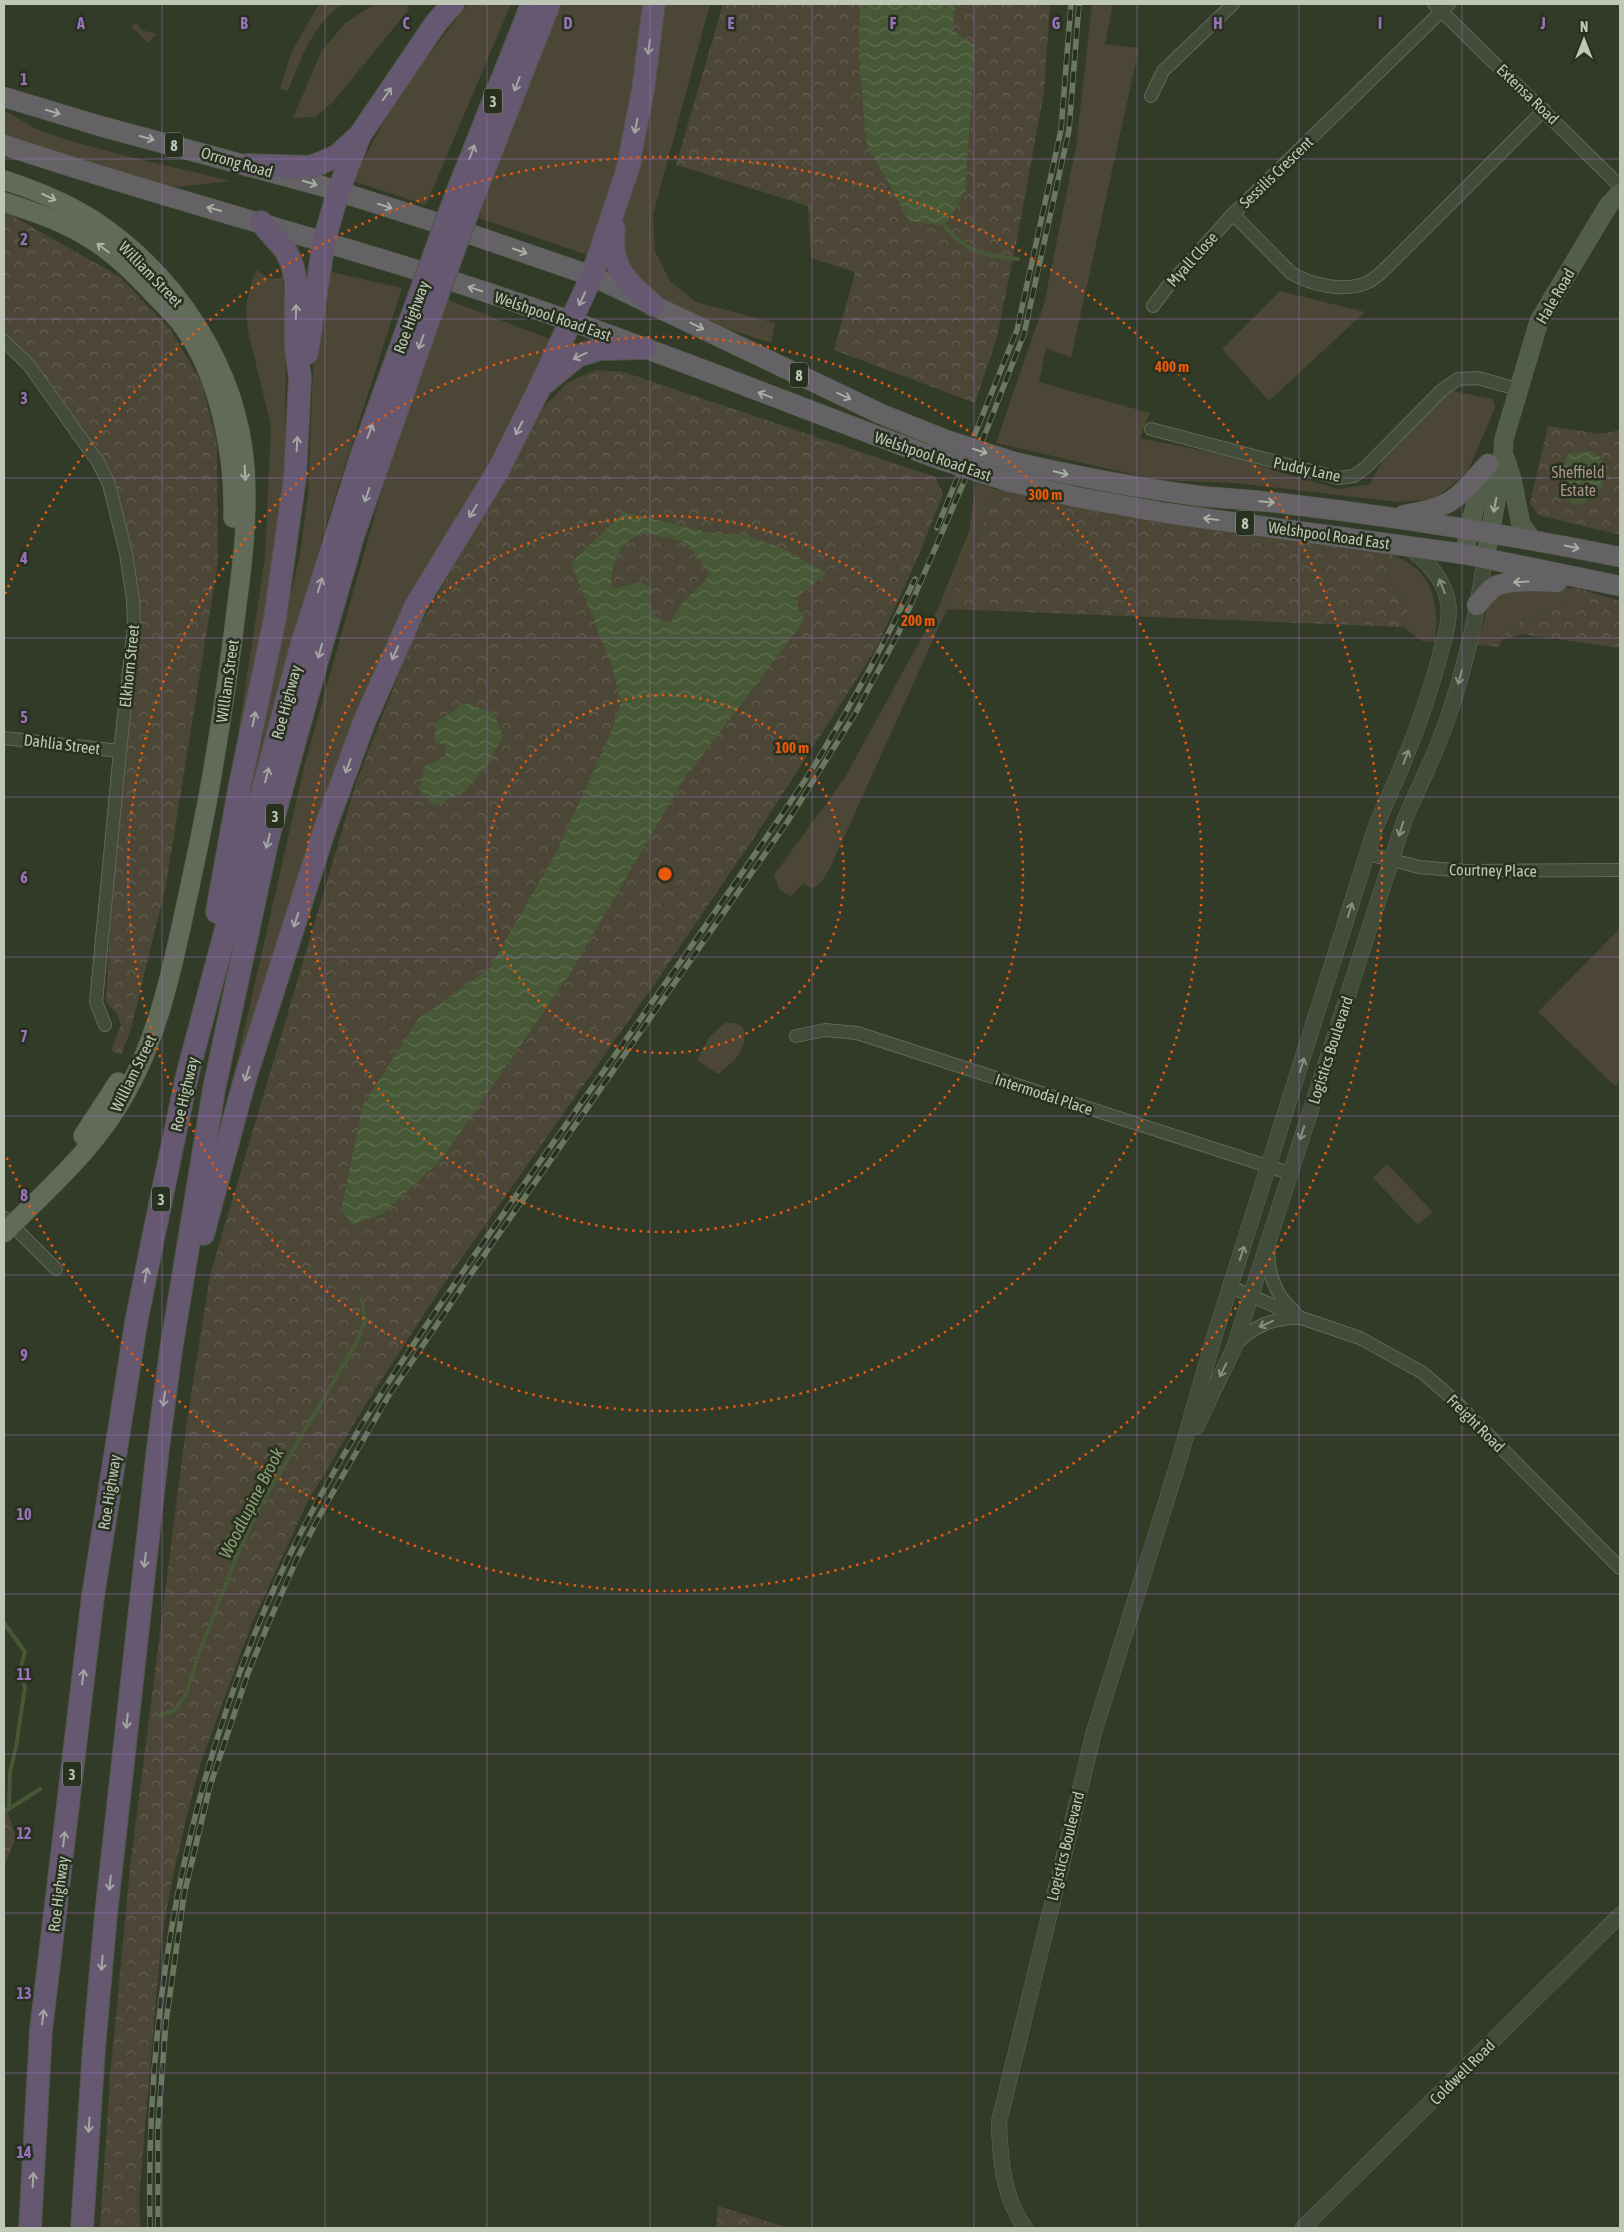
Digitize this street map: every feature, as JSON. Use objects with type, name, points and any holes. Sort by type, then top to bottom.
[{"type":"highway","points":[[300,378],[308,348],[324,241],[338,192],[360,135],[436,23],[453,4]]},
{"type":"highway","name":"Roe Highway","points":[[463,200],[532,4]]},
{"type":"highway","name":"Roe Highway","points":[[30,2228],[41,2030],[93,1596],[136,1323],[187,1076],[300,650],[362,454],[424,286],[549,4]]},
{"type":"highway","points":[[653,305],[627,282],[614,256],[614,226],[630,162],[643,90],[654,4]]},
{"type":"highway","name":"Orrong Road","points":[[4,97],[100,126],[248,165],[440,224]]},
{"type":"highway","points":[[248,165],[310,167],[337,156],[360,135]]},
{"type":"highway","name":"8","points":[[4,145],[90,174],[324,241],[424,286]]},
{"type":"highway","points":[[171,1350],[245,1079],[325,828],[365,720],[416,605],[499,469],[571,322],[592,276],[630,162]]},
{"type":"highway","points":[[187,1076],[240,785],[275,618],[295,477],[300,378],[296,347],[296,282],[292,264],[286,251],[261,222]]},
{"type":"highway","name":"Welshpool Road East","points":[[440,224],[592,276],[874,410],[946,440],[1014,462],[1079,477],[1183,493],[1286,503],[1387,517],[1534,540],[1620,556]]},
{"type":"highway","name":"Roe Highway","points":[[82,2228],[94,2048],[106,1914],[158,1448],[171,1350],[214,1089],[268,838],[424,286]]},
{"type":"highway","name":"Welshpool Road East","points":[[424,286],[571,322],[939,459],[1006,481],[1076,497],[1166,513],[1464,554],[1620,586]]},
{"type":"highway","points":[[540,387],[577,356],[600,349],[644,348]]},
{"type":"highway","points":[[1387,517],[1422,512],[1448,504],[1460,495],[1488,464]]},
{"type":"highway","points":[[1477,605],[1488,592],[1505,583],[1557,582],[1620,595]]},
{"type":"main road","name":"William Street","points":[[4,180],[34,190],[63,203],[110,232],[163,280],[189,314],[211,349],[228,390],[238,425],[245,466],[246,502],[244,551],[227,688],[199,848],[161,1008],[146,1053],[128,1090],[111,1118],[59,1179],[6,1224]]},
{"type":"main road","name":"Hale Road","points":[[1485,558],[1501,476],[1503,445],[1517,390],[1539,321],[1608,206],[1620,193]]},
{"type":"main road","name":"William Street","points":[[4,202],[58,221],[85,235],[136,276],[180,322],[199,355],[216,394],[231,466],[234,501],[232,550],[214,688],[186,849],[149,1006],[134,1049],[117,1085],[84,1134],[6,1224]]},
{"type":"main road","name":"Hale Road","points":[[1464,554],[1488,464],[1503,445]]},
{"type":"main road","points":[[1503,445],[1521,525],[1534,540]]},
{"type":"street","points":[[1151,96],[1163,71],[1233,4]]},
{"type":"street","name":"Extensa Road","points":[[1441,6],[1620,186]]},
{"type":"street","name":"Sessilis Crescent","points":[[1441,6],[1232,214],[1291,273],[1301,278],[1335,286],[1352,286],[1369,282],[1389,265],[1544,110]]},
{"type":"street","name":"Myall Close","points":[[1153,306],[1168,286],[1232,214]]},
{"type":"street","name":"Elkhorn Street","points":[[4,341],[28,365],[98,462],[109,484],[126,553],[134,618],[96,1002],[105,1025]]},
{"type":"street","name":"Puddy Lane","points":[[1151,429],[1338,478],[1354,476],[1366,467],[1442,390],[1458,379],[1478,378],[1517,390]]},
{"type":"street","name":"Logistics Boulevard","points":[[1025,2228],[1009,2197],[1002,2171],[999,2122],[1002,2102],[1094,1732],[1231,1287],[1368,854],[1374,829],[1402,767],[1432,687],[1448,622],[1448,601],[1439,577],[1418,554],[1404,545]]},
{"type":"street","name":"Logistics Boulevard","points":[[1177,1467],[1234,1346],[1404,821],[1438,745],[1452,706],[1472,630],[1485,558]]},
{"type":"street","name":"Dahlia Street","points":[[4,738],[120,751]]},
{"type":"street","name":"Courtney Place","points":[[1368,854],[1419,867],[1465,871],[1620,870]]},
{"type":"street","name":"Intermodal Place","points":[[796,1036],[825,1030],[857,1032],[1289,1173]]},
{"type":"street","points":[[6,1224],[56,1268]]},
{"type":"street","name":"Freight Road","points":[[1271,1229],[1268,1252],[1270,1274],[1278,1293],[1292,1310],[1304,1319]]},
{"type":"street","name":"Freight Road","points":[[1231,1287],[1251,1294],[1304,1319],[1360,1338],[1423,1373],[1453,1399],[1620,1568]]},
{"type":"street","name":"Freight Road","points":[[1234,1346],[1240,1339],[1269,1322],[1284,1318],[1304,1319]]},
{"type":"street","name":"Coldwell Road","points":[[1303,2228],[1620,1915]]},
{"type":"green space","points":[[319,4],[343,4],[316,31],[303,55],[288,91],[280,89],[291,53]]},
{"type":"green space","points":[[375,4],[409,4],[407,12],[333,102],[315,117],[293,118],[321,52],[345,23]]},
{"type":"green space","points":[[468,4],[511,4],[426,205],[352,181],[397,97]]},
{"type":"green space","points":[[561,4],[644,4],[624,145],[611,200],[587,255],[479,218],[489,177]]},
{"type":"green space","points":[[654,4],[710,4],[653,215],[655,251],[670,281],[696,302],[775,323],[771,343],[653,305],[627,282],[614,226]]},
{"type":"green space","points":[[723,4],[1050,4],[1044,92],[1018,234],[997,337],[975,403],[834,350],[855,272],[811,258],[808,206],[676,165]]},
{"type":"green space","points":[[1092,4],[1113,4],[1105,44],[1139,48],[1071,358],[1046,348],[1039,382],[1150,413],[1140,438],[1234,457],[1339,489],[1370,484],[1386,454],[1440,399],[1453,391],[1493,399],[1495,408],[1468,471],[1435,499],[1398,502],[1235,483],[1157,480],[996,443],[1044,304],[1076,147]]},
{"type":"green space","points":[[137,23],[141,30],[157,34],[148,43],[131,26]]},
{"type":"green space","points":[[4,111],[36,129],[64,139],[230,181],[179,187],[146,183],[4,139]]},
{"type":"green space","points":[[4,211],[120,277],[170,329],[201,381],[217,443],[218,562],[166,885],[131,1029],[121,1055],[111,1050],[121,1025],[117,1014],[106,1002],[120,751],[134,626],[109,484],[4,341]]},
{"type":"green space","points":[[257,270],[272,279],[283,276],[286,335],[285,446],[277,551],[230,799],[265,558],[271,426],[248,331],[246,307],[252,280]]},
{"type":"green space","points":[[322,270],[402,288],[324,531],[233,868],[274,666],[300,554],[308,495],[313,368]]},
{"type":"green space","points":[[1280,291],[1365,312],[1269,401],[1222,349]]},
{"type":"green space","points":[[446,299],[552,340],[530,397],[401,617],[204,1207],[305,763],[385,479]]},
{"type":"green space","points":[[596,370],[624,372],[935,477],[943,494],[921,550],[876,649],[764,823],[658,979],[445,1282],[362,1410],[306,1505],[252,1623],[202,1759],[171,1885],[161,1943],[139,2198],[140,2228],[100,2228],[110,2078],[130,1868],[186,1427],[210,1275],[357,780],[413,638],[543,408],[568,382]]},
{"type":"green space","name":"Sheffield Estate","points":[[1548,426],[1601,434],[1620,430],[1620,535],[1538,515],[1530,503]]},
{"type":"green space","points":[[976,482],[997,490],[947,609],[831,866],[822,881],[813,889],[803,883],[791,897],[779,889],[774,875],[844,779],[938,608],[969,531]]},
{"type":"green space","points":[[997,490],[1316,539],[1396,556],[1385,562],[1387,579],[1408,611],[1403,627],[947,609]]},
{"type":"green space","points":[[1396,556],[1417,569],[1430,586],[1436,614],[1435,642],[1422,641],[1403,627],[1408,611],[1387,579],[1385,562]]},
{"type":"green space","points":[[1525,586],[1576,588],[1578,602],[1523,620],[1490,646],[1477,645],[1488,604],[1499,592]]},
{"type":"green space","points":[[1576,588],[1620,601],[1620,648],[1523,634],[1502,640],[1499,647],[1490,646],[1523,620],[1577,602]]},
{"type":"green space","points":[[1620,928],[1620,946],[1618,948],[1620,951],[1620,1080],[1615,1086],[1538,1012]]},
{"type":"green space","points":[[725,1023],[735,1023],[743,1027],[744,1042],[742,1049],[735,1059],[718,1074],[697,1060],[709,1037]]},
{"type":"green space","points":[[1387,1164],[1433,1212],[1418,1225],[1373,1178]]},
{"type":"green space","points":[[4,1801],[16,1837],[4,1867]]},
{"type":"green space","points":[[718,2206],[789,2228],[716,2228]]},
{"type":"water","points":[[860,4],[956,4],[952,30],[975,46],[965,192],[945,226],[909,221],[866,143],[859,56]]},
{"type":"water","points":[[1591,451],[1599,456],[1608,467],[1604,483],[1596,496],[1578,505],[1560,495],[1564,465],[1568,454]]},
{"type":"water","points":[[624,512],[716,534],[743,534],[786,550],[827,573],[794,599],[805,620],[684,779],[569,975],[441,1160],[384,1213],[353,1225],[341,1210],[363,1105],[419,1018],[489,969],[556,853],[610,735],[621,703],[612,666],[571,563]],"holes":[[[646,533],[682,541],[694,552],[710,575],[683,602],[671,621],[662,620],[656,615],[648,600],[652,589],[642,582],[612,589],[615,562],[623,546],[630,540]]]},
{"type":"water","points":[[466,703],[493,712],[503,736],[487,766],[465,791],[434,806],[419,789],[425,765],[445,758],[445,745],[435,742],[435,723]]},
{"type":"waterway","points":[[945,226],[952,235],[968,247],[986,254],[1018,259]]},
{"type":"waterway","name":"Woodlupine Brook","points":[[158,1716],[175,1710],[186,1694],[200,1650],[236,1558],[260,1506],[358,1340],[365,1319],[361,1297]]},
{"type":"waterway","points":[[4,1623],[25,1652],[19,1673],[25,1687],[16,1747],[10,1772],[9,1807]]},
{"type":"waterway","name":"Woodlupine Brook","points":[[4,1812],[40,1789]]},
{"type":"railway","points":[[937,528],[1017,330],[1061,130],[1071,4]]},
{"type":"railway","points":[[158,2228],[158,2126],[166,2022],[184,1895],[210,1786],[248,1673],[269,1622],[297,1559],[320,1515],[388,1397],[471,1274],[788,821],[855,714],[898,634],[987,429],[1024,334],[1069,130],[1079,4]]},
{"type":"railway","points":[[150,2228],[150,2144],[155,2060],[164,1976],[178,1893],[196,1811],[220,1730],[248,1651],[281,1573],[330,1478],[415,1342],[698,937],[811,771],[866,676],[915,579]]}]
